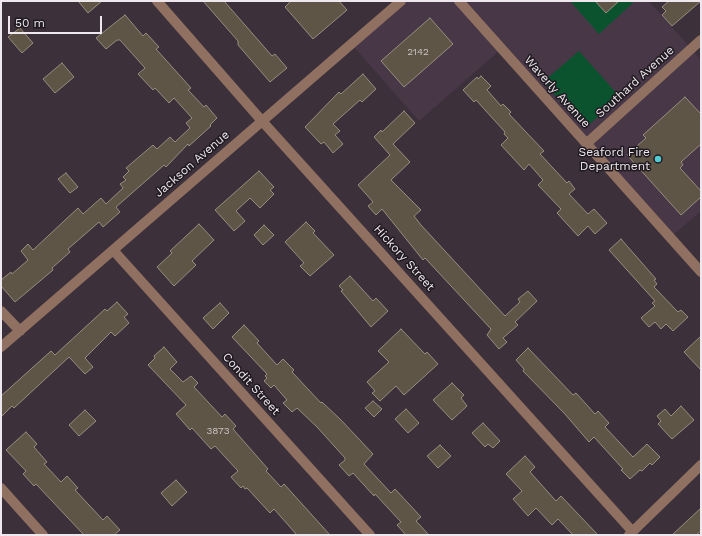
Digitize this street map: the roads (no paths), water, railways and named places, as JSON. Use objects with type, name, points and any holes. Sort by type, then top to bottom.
[{"type":"street","name":"Hickory Street","points":[[157,1],[262,121],[631,533]]},
{"type":"street","name":"Jackson Avenue","points":[[1,347],[400,1]]},
{"type":"street","name":"Waverly Avenue","points":[[459,1],[701,272]]},
{"type":"street","name":"Southard Avenue","points":[[586,144],[701,40]]},
{"type":"street","name":"Condit Street","points":[[113,250],[370,535]]},
{"type":"street","points":[[1,311],[20,331]]},
{"type":"street","points":[[631,533],[701,465]]},
{"type":"street","points":[[1,488],[43,535]]},
{"type":"place","name":"Seaford Fire Department","points":[[658,159]]}]
